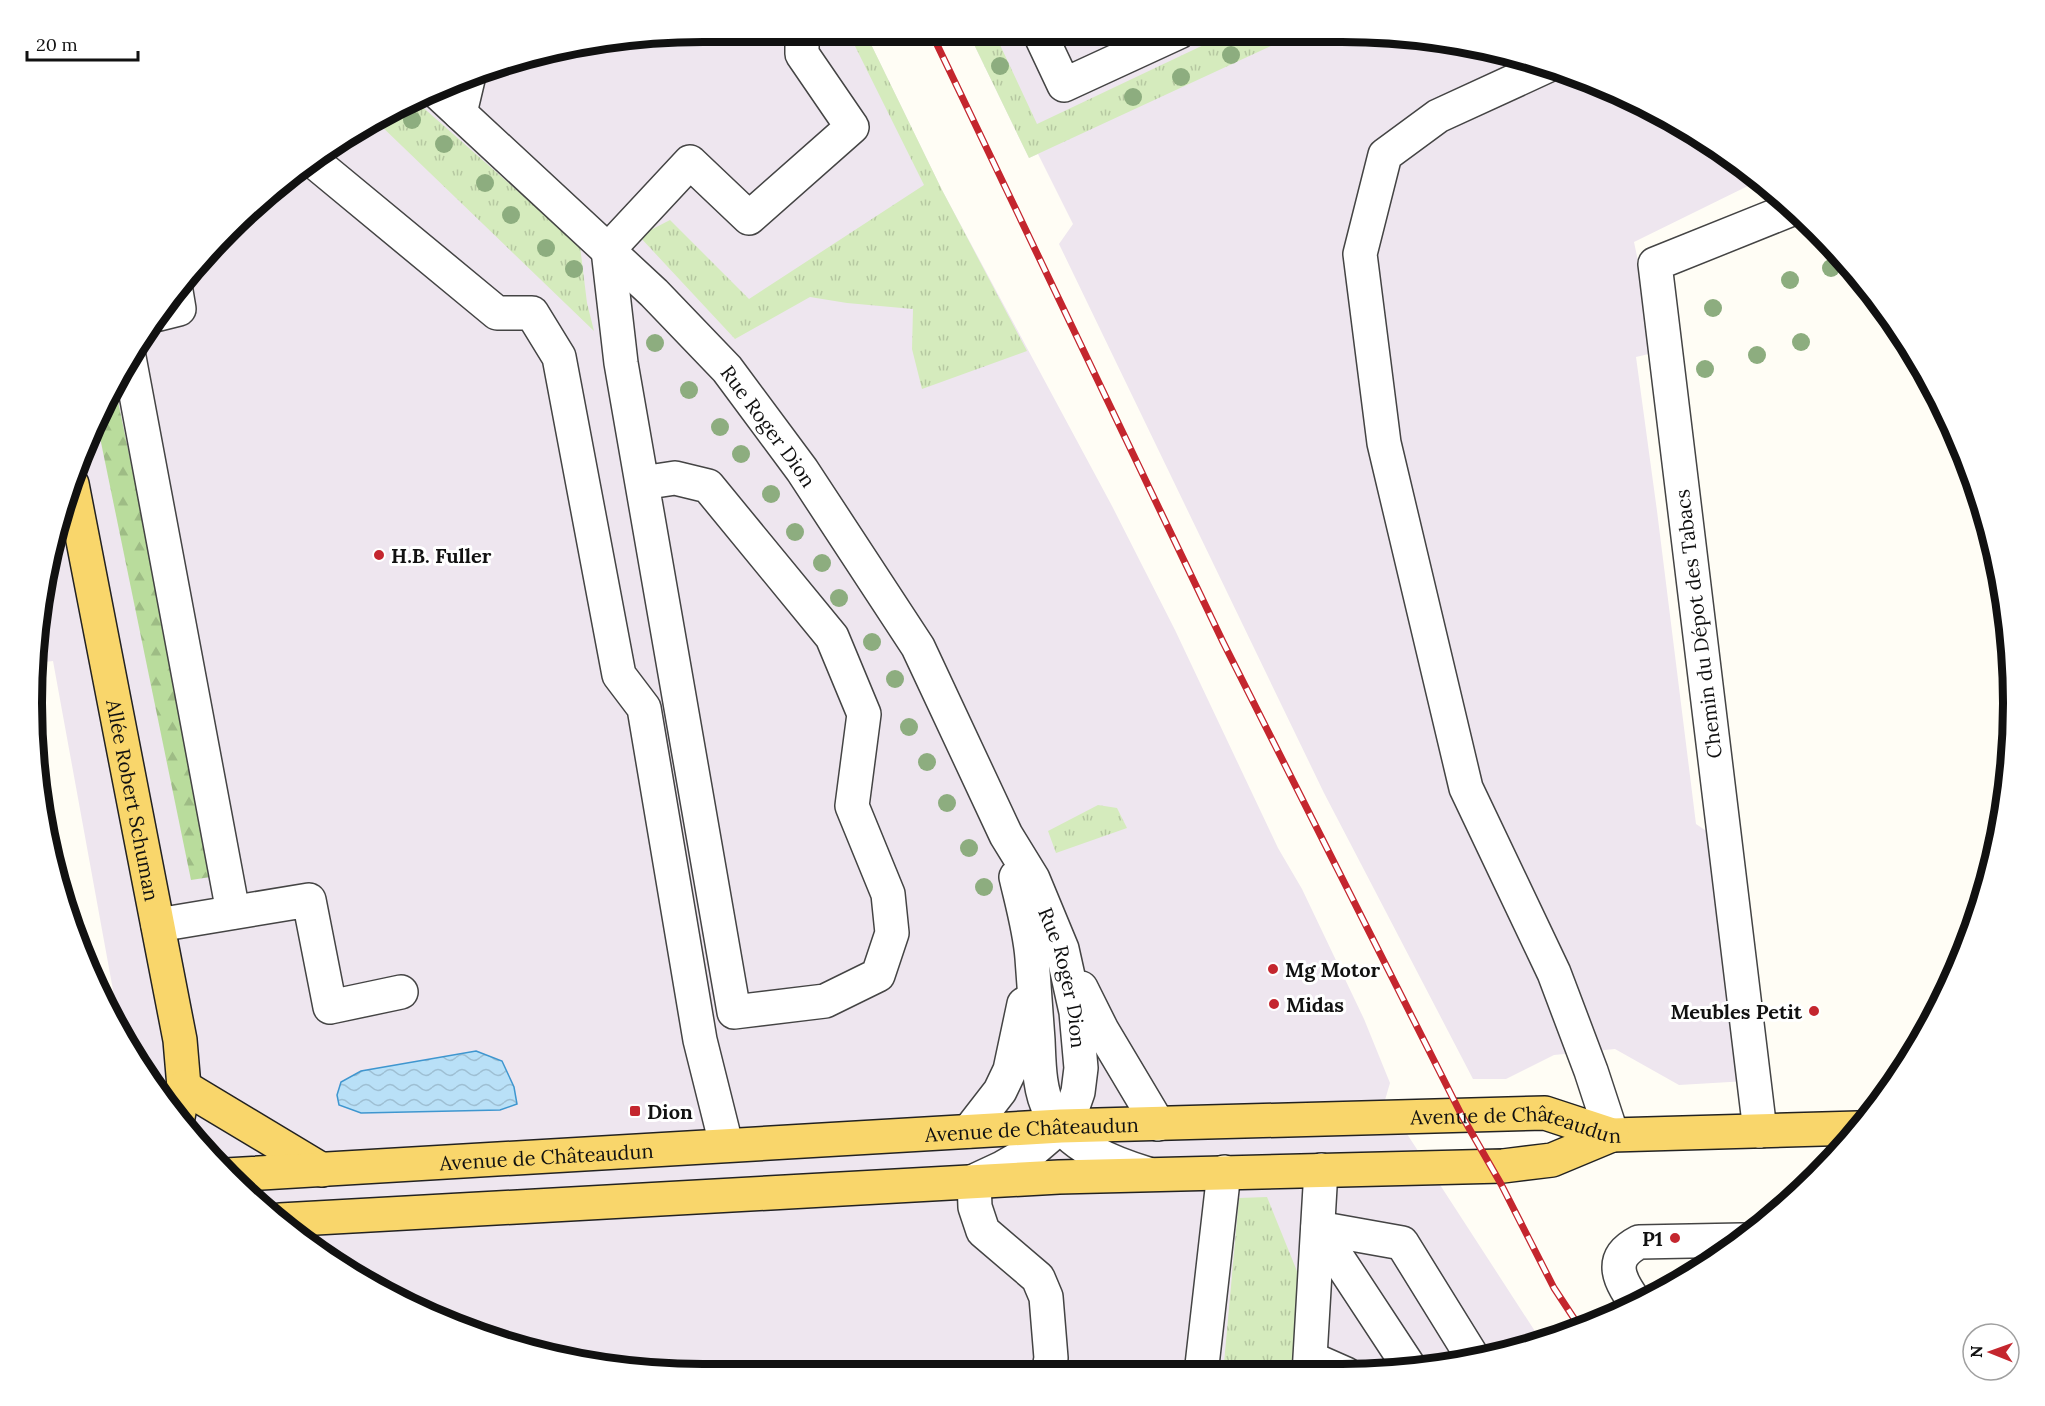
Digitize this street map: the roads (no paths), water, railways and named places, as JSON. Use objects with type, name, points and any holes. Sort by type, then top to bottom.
[{"type":"main road","name":"Allée Robert Schuman","points":[[75,498],[180,1040],[181,1102]]},
{"type":"main road","points":[[181,1102],[322,1170]]},
{"type":"main road","name":"Avenue de Châteaudun","points":[[240,1174],[1062,1126],[1545,1113],[1612,1135]]},
{"type":"main road","points":[[1612,1135],[1847,1128]]},
{"type":"main road","name":"Avenue de Châteaudun","points":[[291,1219],[974,1181],[1149,1174],[1472,1167],[1552,1160],[1612,1135]]},
{"type":"street","points":[[642,483],[675,478],[708,486],[832,637],[864,714],[852,806],[888,894],[892,933],[878,975],[825,1001],[734,1012],[621,363],[608,250],[690,162],[749,218],[852,127],[802,54],[802,42]]},
{"type":"street","points":[[1044,42],[1064,85],[1157,42]]},
{"type":"street","points":[[1535,71],[1438,116],[1385,155],[1360,254],[1383,443],[1466,788],[1554,973],[1591,1071],[1612,1135]]},
{"type":"street","points":[[460,113],[466,86]]},
{"type":"street","name":"Rue Roger Dion","points":[[442,96],[654,293],[727,369],[802,470],[918,647],[1006,835],[1047,952],[1040,1068],[1044,1095],[1050,1111],[1062,1126],[1088,1149],[1117,1165],[1149,1174]]},
{"type":"street","points":[[319,166],[497,313],[532,313],[559,357],[619,675],[644,708],[700,1040],[726,1144]]},
{"type":"street","name":"Chemin du Dépot des Tabacs","points":[[1760,1131],[1655,264],[1784,212]]},
{"type":"street","points":[[132,371],[233,912]]},
{"type":"street","points":[[158,925],[309,900],[330,1007],[401,992]]},
{"type":"street","points":[[1047,952],[1102,1030],[1158,1124]]},
{"type":"street","points":[[969,1131],[1000,1091],[1010,1070],[1047,952]]},
{"type":"street","points":[[1050,1364],[1046,1297],[1038,1278],[983,1231],[975,1207],[974,1181],[1033,1150],[1062,1126]]},
{"type":"street","points":[[1311,1364],[1321,1170]]},
{"type":"street","points":[[1202,1364],[1224,1172]]},
{"type":"street","points":[[1318,1228],[1402,1242],[1469,1351]]},
{"type":"street","points":[[1318,1228],[1405,1361]]},
{"type":"street","points":[[1632,1297],[1619,1275],[1621,1258],[1627,1248],[1640,1242],[1726,1240]]},
{"type":"water","points":[[476,1051],[502,1061],[514,1087],[517,1104],[500,1110],[361,1113],[339,1105],[337,1095],[341,1082],[361,1071]]},
{"type":"railway","points":[[936,42],[1223,642],[1462,1116],[1501,1184],[1554,1288],[1576,1321]]},
{"type":"place","name":"H.B. Fuller","points":[[379,555]]},
{"type":"place","name":"Mg Motor","points":[[1273,969]]},
{"type":"place","name":"Midas","points":[[1274,1004]]},
{"type":"place","name":"Meubles Petit","points":[[1814,1011]]},
{"type":"place","name":"Dion","points":[[635,1111]]},
{"type":"place","name":"P1","points":[[1675,1238]]}]
